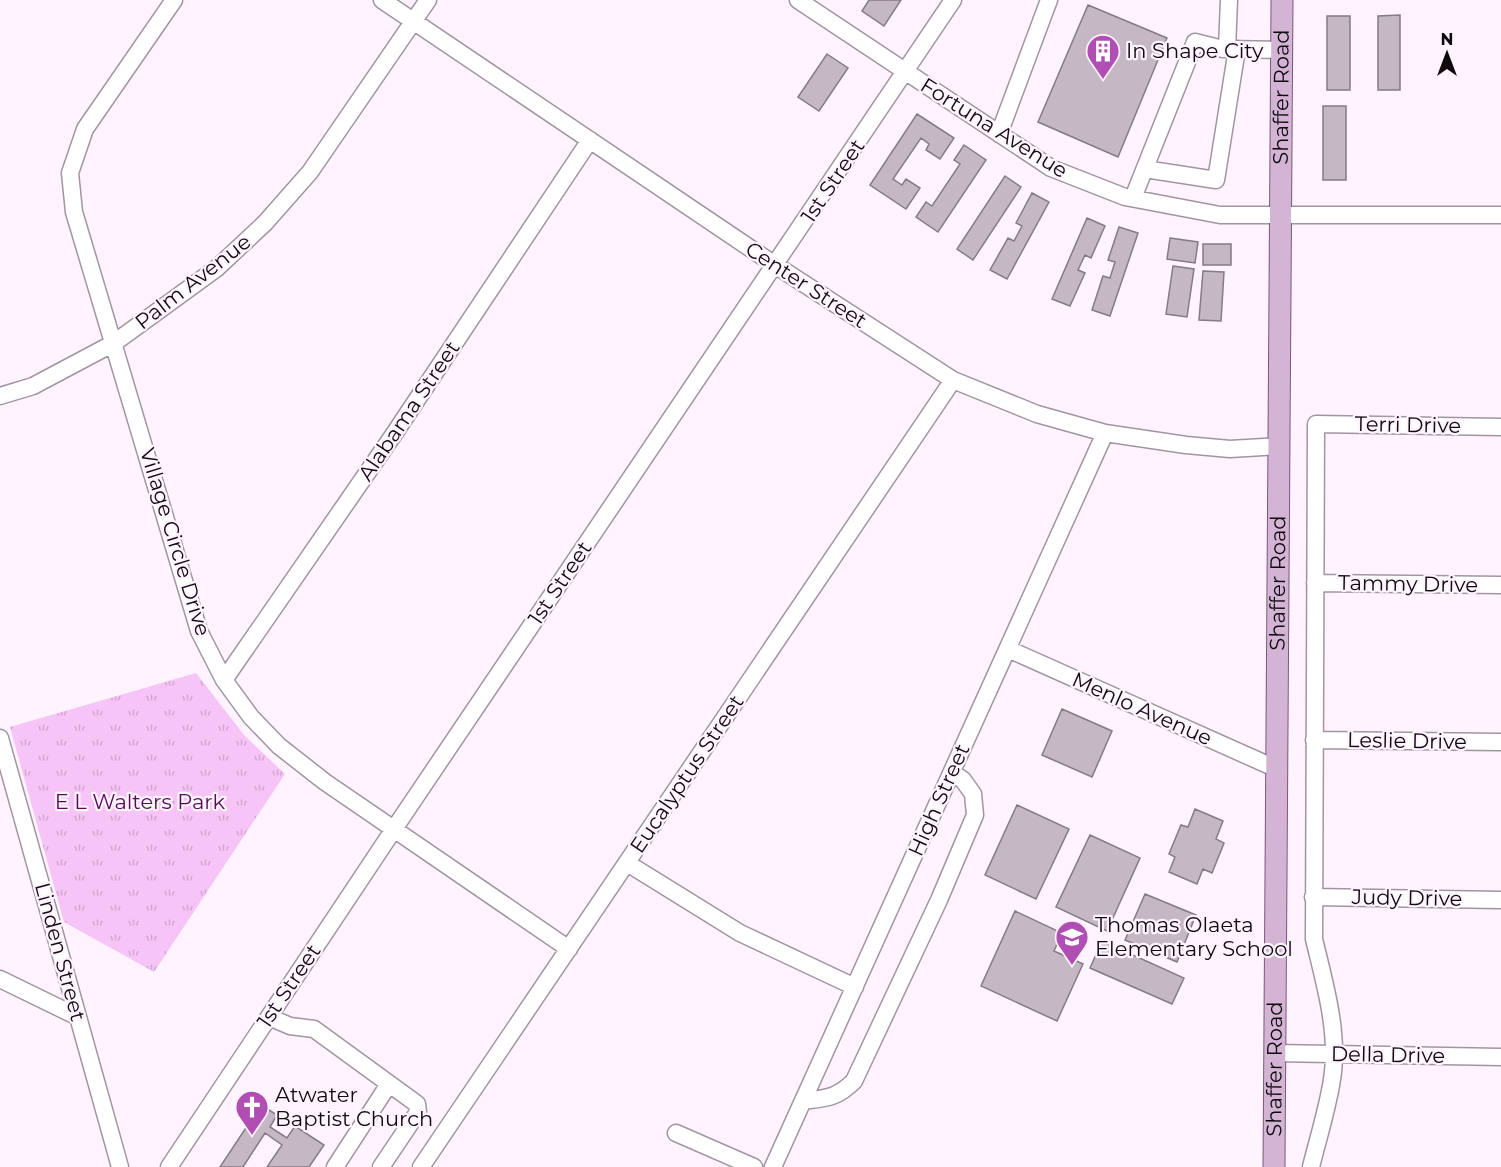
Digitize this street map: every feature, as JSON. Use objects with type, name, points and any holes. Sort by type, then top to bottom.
[{"type":"main road","name":"Shaffer Road","points":[[1274,1167],[1282,0]]},
{"type":"street","name":"Village Circle Drive","points":[[174,0],[85,129],[70,173],[74,212],[199,631],[224,680],[251,717],[279,746],[325,782],[570,949]]},
{"type":"street","name":"Center Street","points":[[382,0],[775,265],[953,380],[1037,414],[1105,433],[1230,449],[1279,446]]},
{"type":"street","name":"Palm Avenue","points":[[0,396],[33,386],[114,343],[217,268],[265,223],[310,172],[428,0]]},
{"type":"street","name":"Fortuna Avenue","points":[[798,0],[823,7],[905,73],[1051,168],[1133,198],[1220,215],[1501,215]]},
{"type":"street","name":"1st Street","points":[[169,1167],[953,0]]},
{"type":"street","points":[[999,134],[1049,0]]},
{"type":"street","points":[[1144,168],[1216,180],[1232,49],[1228,0]]},
{"type":"street","points":[[1133,198],[1195,42],[1232,49],[1281,50]]},
{"type":"street","name":"Alabama Street","points":[[224,680],[394,434],[590,140]]},
{"type":"street","name":"Eucalyptus Street","points":[[421,1167],[953,380]]},
{"type":"street","name":"Terri Drive","points":[[1316,424],[1501,427]]},
{"type":"street","name":"Shaffer Road","points":[[1311,1167],[1333,1073],[1334,1054],[1328,1000],[1314,939],[1316,424]]},
{"type":"street","name":"High Street","points":[[773,1167],[1105,433]]},
{"type":"street","name":"Tammy Drive","points":[[1315,583],[1501,585]]},
{"type":"street","name":"Menlo Avenue","points":[[1008,649],[1277,769]]},
{"type":"street","name":"Leslie Drive","points":[[1314,740],[1501,742]]},
{"type":"street","name":"Linden Street","points":[[1,748],[120,1167]]},
{"type":"street","points":[[803,1101],[832,1098],[843,1092],[854,1081],[930,919],[975,815],[973,794],[963,780],[952,772]]},
{"type":"street","points":[[627,863],[740,933],[855,987]]},
{"type":"street","name":"Judy Drive","points":[[1313,897],[1501,900]]},
{"type":"street","points":[[0,979],[78,1017]]},
{"type":"street","points":[[269,1017],[290,1026],[314,1029],[417,1104],[418,1112],[381,1167]]},
{"type":"street","name":"Della Drive","points":[[1275,1053],[1501,1057]]},
{"type":"street","points":[[335,1167],[389,1084]]},
{"type":"street","points":[[676,1133],[753,1167]]},
{"type":"green space","name":"E L Walters Park","points":[[196,673],[244,735],[285,774],[154,972],[64,922],[10,727]]},
{"type":"building","points":[[869,0],[901,0],[884,26],[862,11]]},
{"type":"building","name":"In Shape City","points":[[1088,5],[1167,38],[1118,157],[1038,122]]},
{"type":"building","points":[[1400,15],[1400,90],[1378,90],[1378,16]]},
{"type":"building","points":[[1327,16],[1350,16],[1350,90],[1327,90]]},
{"type":"building","points":[[827,54],[848,68],[819,111],[798,97]]},
{"type":"building","points":[[1323,106],[1346,106],[1346,180],[1323,180]]},
{"type":"building","points":[[917,114],[954,138],[940,159],[926,150],[929,144],[921,138],[893,179],[902,185],[906,179],[920,188],[906,209],[870,185]]},
{"type":"building","points":[[964,145],[986,160],[938,232],[916,217],[926,202],[932,206],[960,164],[954,160]]},
{"type":"building","points":[[1005,176],[1021,187],[973,260],[957,249]]},
{"type":"building","points":[[1032,193],[1049,202],[1007,279],[990,270],[1008,238],[1014,241],[1022,226],[1016,223]]},
{"type":"building","points":[[1087,218],[1105,226],[1091,258],[1085,255],[1078,270],[1085,273],[1070,306],[1052,299]]},
{"type":"building","points":[[1119,227],[1138,233],[1110,316],[1092,310],[1103,276],[1110,278],[1115,262],[1108,260]]},
{"type":"building","points":[[1170,238],[1198,242],[1195,263],[1167,259]]},
{"type":"building","points":[[1203,244],[1231,244],[1231,265],[1203,265]]},
{"type":"building","points":[[1173,266],[1194,269],[1187,317],[1166,314]]},
{"type":"building","points":[[1203,271],[1224,272],[1221,321],[1199,320]]},
{"type":"building","points":[[1062,709],[1112,731],[1092,777],[1042,755]]},
{"type":"building","points":[[1017,805],[1069,829],[1036,899],[985,875]]},
{"type":"building","points":[[1195,809],[1223,821],[1216,839],[1224,843],[1212,873],[1203,869],[1197,884],[1169,872],[1175,857],[1169,854],[1181,825],[1188,827]]},
{"type":"building","points":[[1090,835],[1140,858],[1107,931],[1056,907]]},
{"type":"building","points":[[1145,894],[1196,915],[1177,962],[1125,940]]},
{"type":"building","points":[[1015,911],[1062,933],[1054,951],[1083,964],[1057,1021],[981,986]]},
{"type":"building","points":[[1102,941],[1184,978],[1172,1004],[1090,968]]},
{"type":"building","name":"Atwater Baptist Church","points":[[261,1105],[277,1115],[270,1127],[287,1138],[295,1126],[324,1145],[309,1167],[267,1167],[282,1145],[265,1133],[243,1167],[220,1167]]},
{"type":"place","name":"In Shape City","points":[[1103,80]]},
{"type":"place","name":"Thomas Olaeta Elementary School","points":[[1072,966]]},
{"type":"place","name":"Atwater Baptist Church","points":[[252,1136]]}]
